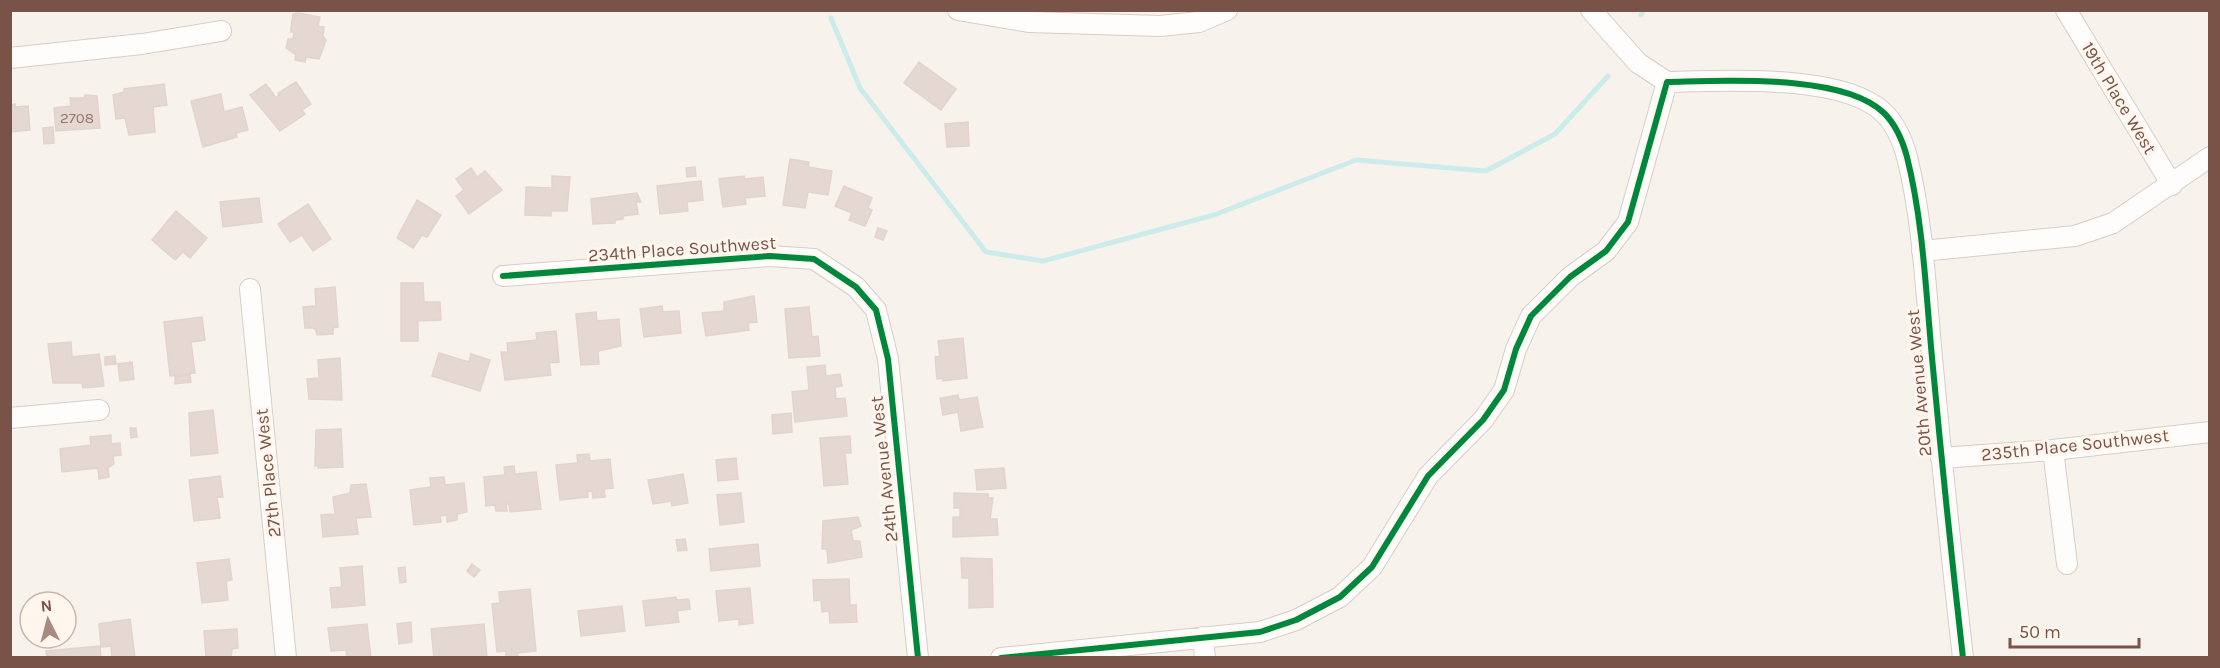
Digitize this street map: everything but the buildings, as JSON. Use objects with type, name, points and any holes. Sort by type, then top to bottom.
[{"type":"street","points":[[958,10],[1029,22],[1160,26],[1199,22],[1227,10]]},
{"type":"street","points":[[1001,657],[1260,632],[1296,620],[1340,597],[1372,567],[1428,476],[1455,446],[1484,420],[1504,390],[1516,349],[1531,316],[1570,277],[1606,251],[1628,222],[1667,82],[1638,63],[1591,10]]},
{"type":"street","name":"19th Place West","points":[[2066,10],[2172,185]]},
{"type":"street","points":[[10,58],[142,44],[221,32]]},
{"type":"street","name":"20th Avenue West","points":[[1667,82],[1761,81],[1812,87],[1857,96],[1884,112],[1897,130],[1907,155],[1922,251],[1941,458],[1963,657]]},
{"type":"street","points":[[1922,251],[2075,236],[2113,223],[2210,157]]},
{"type":"street","name":"234th Place Southwest","points":[[503,276],[770,256],[814,259],[856,287]]},
{"type":"street","name":"24th Avenue West","points":[[856,287],[876,310],[888,359],[918,657]]},
{"type":"street","name":"27th Place West","points":[[250,289],[286,657]]},
{"type":"street","points":[[10,418],[99,410]]},
{"type":"street","name":"235th Place Southwest","points":[[1941,458],[2053,450],[2210,432]]},
{"type":"street","points":[[2053,450],[2067,564]]},
{"type":"street","points":[[1203,637],[1205,657]]},
{"type":"waterway","points":[[1641,15],[1643,10]]},
{"type":"waterway","points":[[831,18],[860,88],[986,252],[1043,261],[1214,215],[1356,160],[1486,171],[1555,134],[1608,76]]},
{"type":"cycle path","points":[[1001,658],[1260,632],[1296,620],[1340,597],[1372,567],[1428,476],[1483,420],[1504,390],[1516,349],[1531,316],[1570,277],[1606,251],[1628,222],[1667,82],[1718,81],[1781,82],[1841,91],[1865,100],[1884,113],[1901,139],[1913,183],[1921,235],[1963,658]]},
{"type":"cycle path","points":[[503,276],[770,256],[814,259],[856,287],[876,310],[888,359],[918,658]]}]
